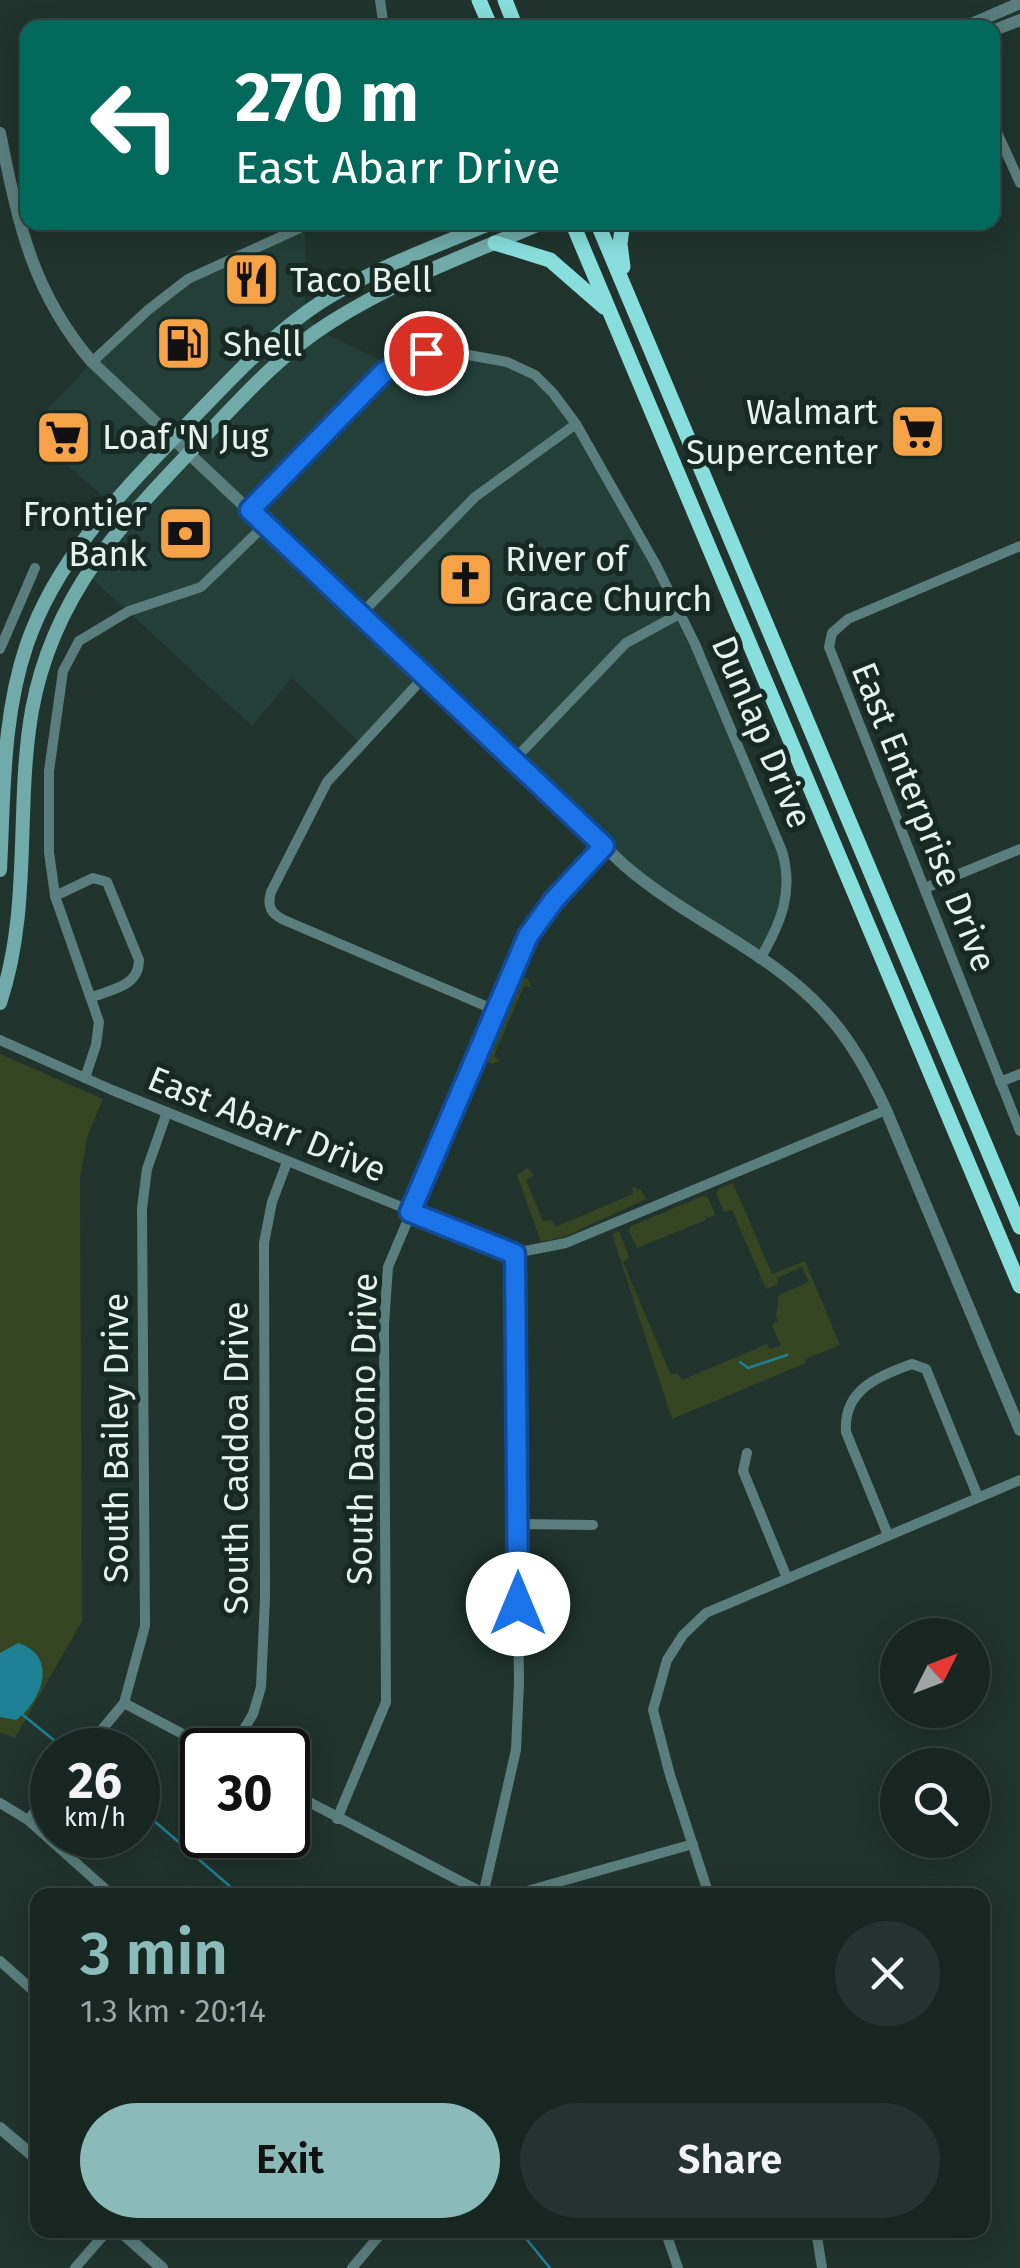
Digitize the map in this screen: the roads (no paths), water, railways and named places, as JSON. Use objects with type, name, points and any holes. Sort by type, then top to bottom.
[{"type":"highway","points":[[575,230],[1020,1286]]},
{"type":"highway","points":[[601,230],[1020,1227]]},
{"type":"highway","points":[[622,230],[620,255],[627,291]]},
{"type":"highway","points":[[495,243],[550,260],[611,314]]},
{"type":"main road","points":[[0,870],[3,758],[24,656],[54,585],[95,524],[268,341],[324,300],[475,230]]},
{"type":"main road","points":[[0,1003],[18,918],[26,759],[39,679],[72,596],[111,537],[262,376],[313,334],[384,292],[525,230]]},
{"type":"street","points":[[981,20],[1020,4]]},
{"type":"street","points":[[0,132],[20,217]]},
{"type":"street","points":[[1000,139],[1020,183]]},
{"type":"street","points":[[23,230],[31,264],[57,316],[92,362],[604,846],[656,890],[800,988],[834,1022],[860,1059],[886,1110],[1020,1430]]},
{"type":"street","points":[[92,362],[148,310],[188,280],[296,230]]},
{"type":"street","name":"Dunlap Drive","points":[[250,510],[392,366],[426,353],[488,357],[522,368],[542,380],[576,424],[681,613],[787,868],[787,901],[760,958]]},
{"type":"street","points":[[360,616],[474,497],[576,424]]},
{"type":"street","points":[[85,1078],[99,1029],[92,997],[55,896],[50,852],[49,771],[63,671],[79,641],[129,611],[201,586],[265,524]]},
{"type":"street","name":"East Enterprise Drive","points":[[1020,546],[848,620],[832,634],[829,647],[1020,1131]]},
{"type":"street","points":[[0,650],[35,568]]},
{"type":"street","points":[[513,761],[626,643],[681,613]]},
{"type":"street","points":[[424,677],[322,788],[271,892],[271,912],[495,1010]]},
{"type":"street","points":[[3,758],[26,759]]},
{"type":"street","name":"South Dacono Drive","points":[[337,1819],[386,1702],[384,1325],[388,1267],[535,924],[604,846]]},
{"type":"street","points":[[925,888],[1020,849]]},
{"type":"street","points":[[55,896],[88,880],[102,879],[113,892],[139,960],[138,973],[128,983],[92,997]]},
{"type":"street","name":"East Abarr Drive","points":[[0,1040],[515,1254]]},
{"type":"street","points":[[1000,1082],[1020,1074]]},
{"type":"street","points":[[484,1888],[516,1750],[519,1683],[515,1254],[588,1235],[886,1110]]},
{"type":"street","name":"South Bailey Drive","points":[[103,1728],[124,1703],[145,1626],[143,1187],[167,1112]]},
{"type":"street","name":"South Caddoa Drive","points":[[245,1728],[262,1687],[264,1243],[272,1202],[287,1162]]},
{"type":"street","points":[[888,1536],[846,1432],[845,1415],[875,1377],[912,1364],[926,1369],[978,1497]]},
{"type":"street","points":[[747,1453],[743,1471],[787,1578]]},
{"type":"street","points":[[707,1888],[653,1710],[667,1660],[683,1635],[706,1613],[1020,1480]]},
{"type":"street","points":[[518,1524],[594,1525]]},
{"type":"street","points":[[124,1703],[180,1732]]},
{"type":"street","points":[[0,1803],[28,1820],[104,1888]]},
{"type":"street","points":[[310,1804],[471,1888]]},
{"type":"street","points":[[538,1888],[692,1844]]},
{"type":"street","points":[[0,1962],[30,1988]]},
{"type":"street","points":[[0,2128],[30,2153]]},
{"type":"street","points":[[75,2268],[101,2238]]},
{"type":"street","points":[[128,2238],[162,2268]]},
{"type":"street","points":[[352,2268],[377,2238]]},
{"type":"street","points":[[668,2238],[678,2268]]},
{"type":"street","points":[[817,2238],[822,2268]]},
{"type":"water","points":[[18,1643],[39,1658],[42,1679],[33,1702],[16,1720],[0,1717],[0,1653]]},
{"type":"waterway","points":[[740,1362],[748,1368],[787,1355]]},
{"type":"waterway","points":[[23,1715],[39,1728]]},
{"type":"waterway","points":[[160,1826],[232,1888]]},
{"type":"waterway","points":[[526,2238],[550,2268]]},
{"type":"place","name":"Taco Bell","points":[[251,280]]},
{"type":"place","name":"Shell","points":[[184,344]]},
{"type":"place","name":"Walmart Supercenter","points":[[917,432]]},
{"type":"place","name":"Loaf 'N Jug","points":[[63,437]]},
{"type":"place","name":"Frontier Bank","points":[[186,534]]},
{"type":"place","name":"River of Grace Church","points":[[466,579]]}]
